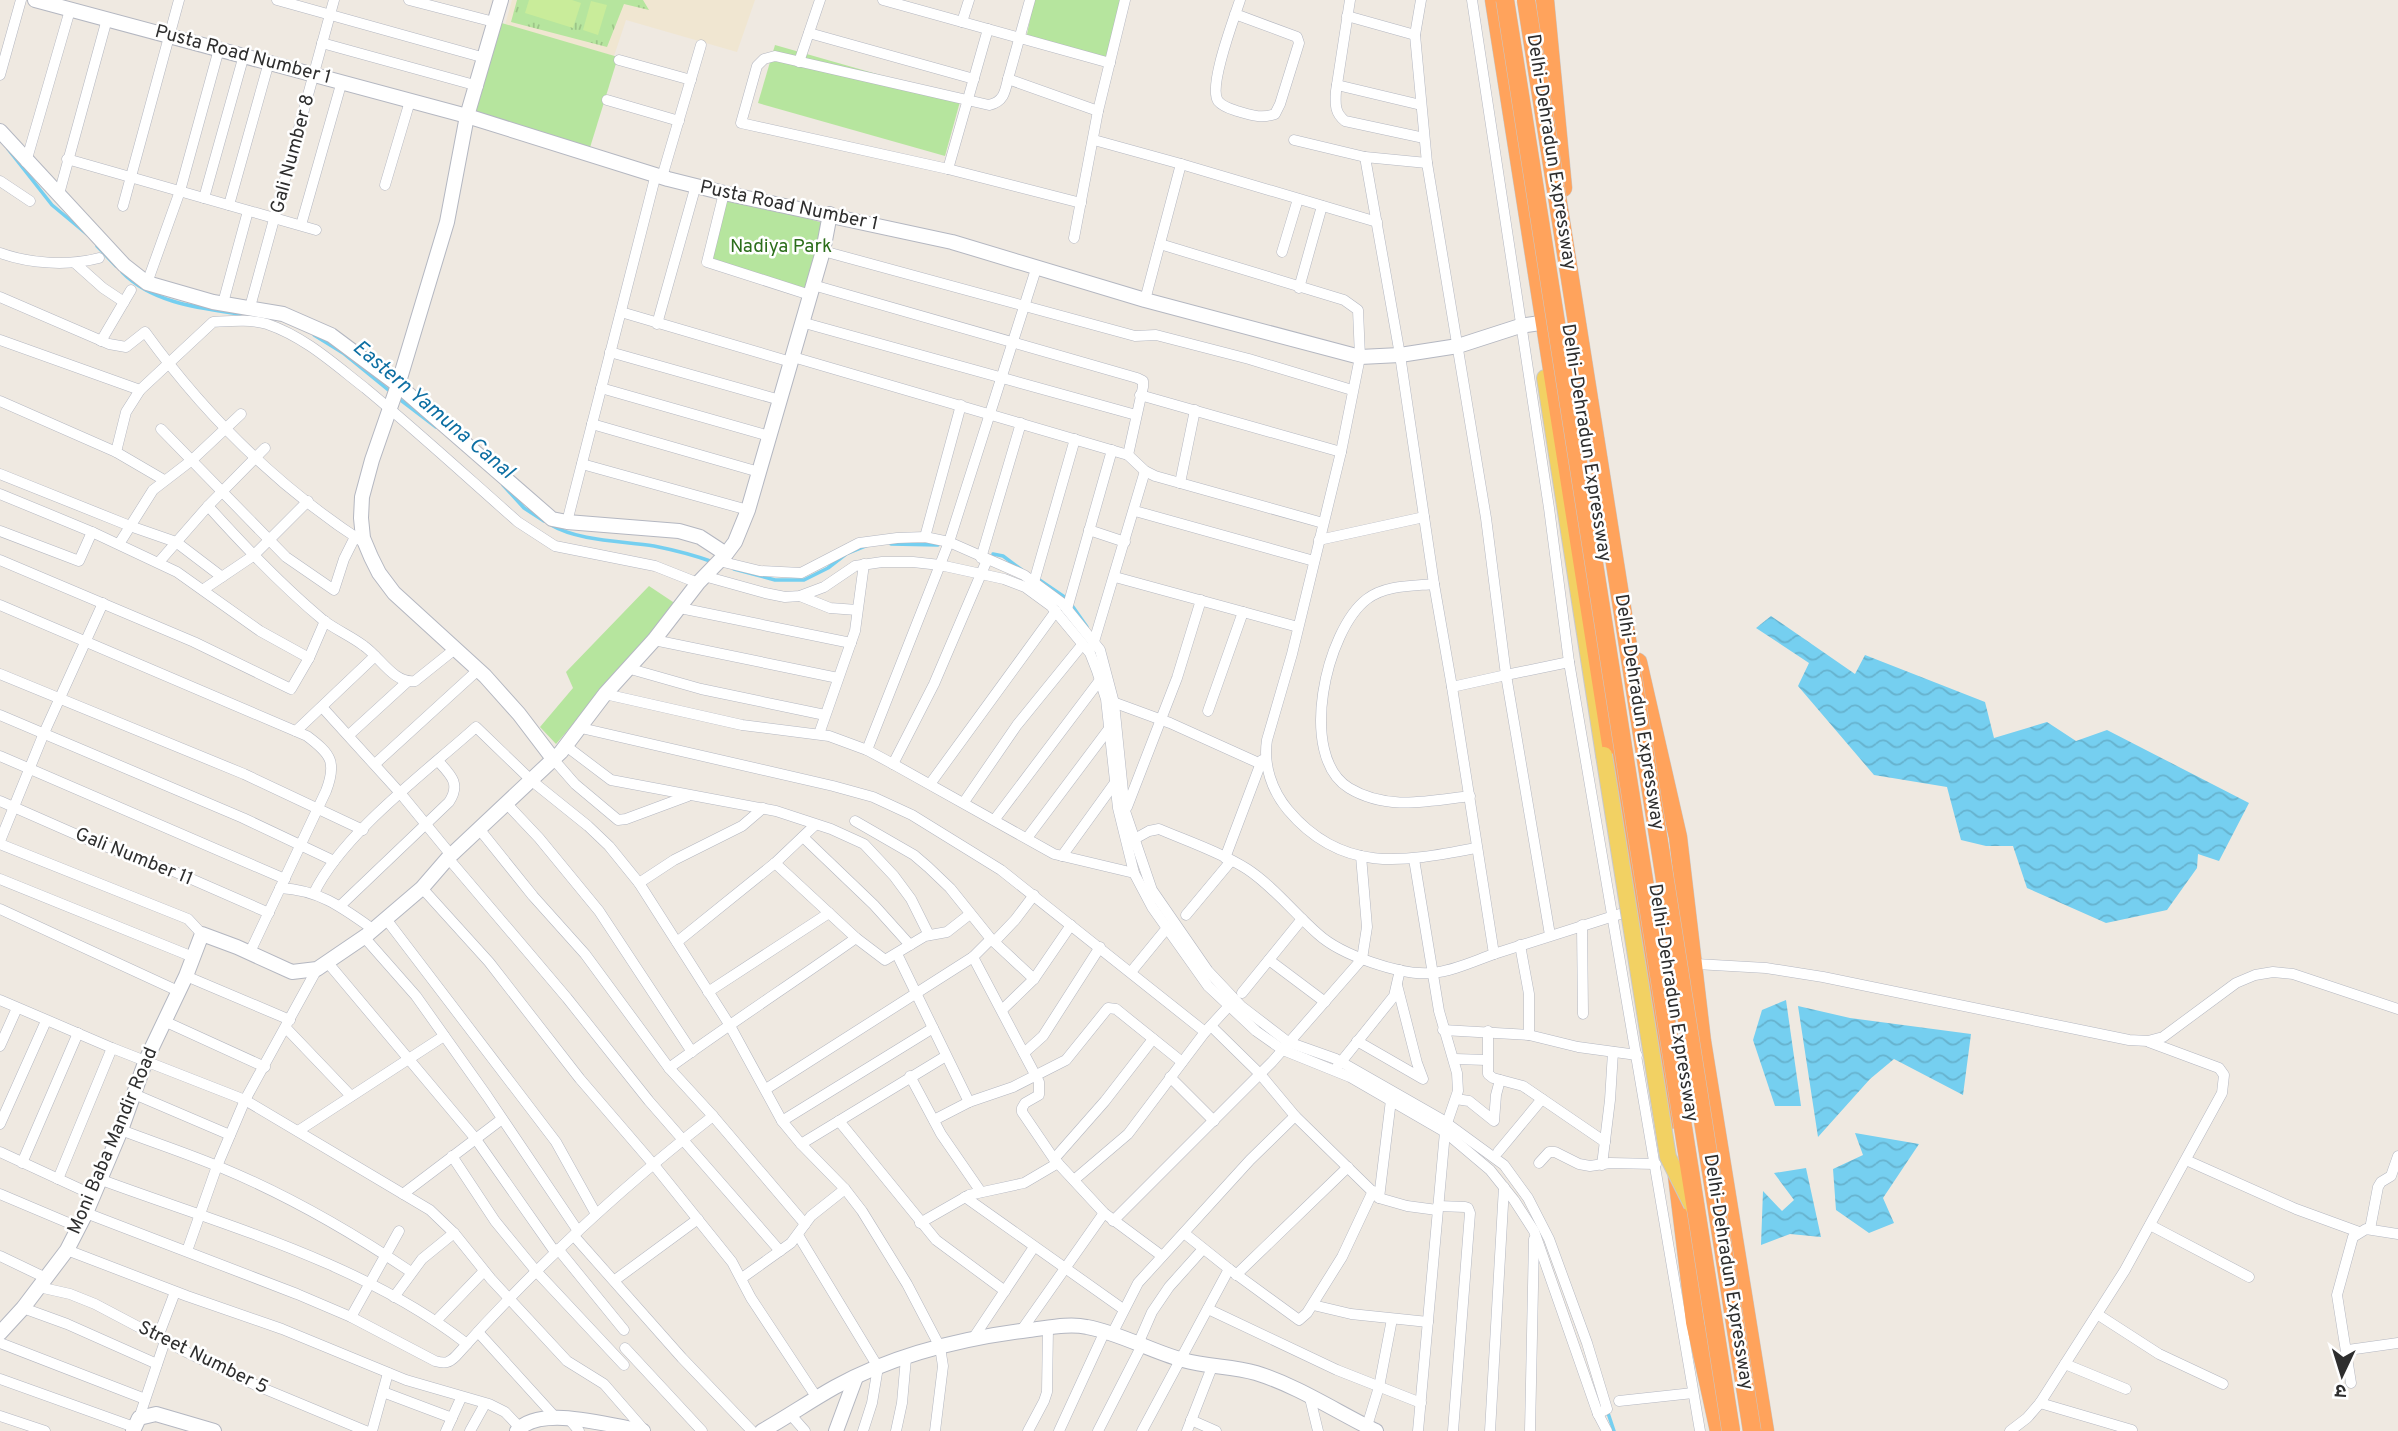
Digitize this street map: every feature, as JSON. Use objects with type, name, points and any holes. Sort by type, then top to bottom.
[{"type":"highway","name":"Delhi–Dehradun Expressway","points":[[1494,0],[1508,84],[1534,324],[1621,801],[1675,1156],[1695,1322],[1719,1431]]},
{"type":"highway","name":"Delhi-Dehradun Expressway","points":[[1505,0],[1731,1431]]},
{"type":"highway","name":"Delhi-Dehradun Expressway","points":[[1526,0],[1752,1431]]},
{"type":"highway","name":"Delhi–Dehradun Expressway","points":[[1545,0],[1564,191],[1635,649],[1678,837],[1702,1041],[1765,1431]]},
{"type":"main road","points":[[1534,324],[1668,1157],[1698,1216]]},
{"type":"street","points":[[0,75],[21,0]]},
{"type":"street","name":"Pusta Road Number 1","points":[[35,0],[467,116],[696,186],[952,242],[1144,300],[1360,357],[1401,355],[1458,346],[1534,324]]},
{"type":"street","points":[[123,206],[179,0]]},
{"type":"street","points":[[277,0],[485,58]]},
{"type":"street","name":"Gali Number 8","points":[[250,307],[334,0]]},
{"type":"street","points":[[409,0],[494,22]]},
{"type":"street","points":[[161,429],[286,557],[334,590],[344,559],[360,540],[362,497],[447,222],[467,116],[478,86],[501,0]]},
{"type":"street","points":[[799,62],[820,0]]},
{"type":"street","points":[[883,0],[912,4],[962,22],[1110,63]]},
{"type":"street","points":[[962,22],[969,0]]},
{"type":"street","points":[[1030,0],[1004,96],[998,104],[969,101],[775,56],[764,59],[757,66],[741,123],[948,169],[1081,203]]},
{"type":"street","points":[[1074,237],[1098,111],[1125,0]]},
{"type":"street","points":[[1235,14],[1297,37],[1299,43],[1280,104],[1275,114],[1265,118],[1224,107],[1217,100],[1217,78],[1235,14],[1240,0]]},
{"type":"street","points":[[1350,0],[1337,85],[1335,106],[1338,116],[1345,121],[1424,138]]},
{"type":"street","points":[[1421,0],[1415,36],[1427,163],[1486,518],[1506,675],[1550,935]]},
{"type":"street","points":[[1472,0],[1534,324],[1549,508],[1569,662],[1700,1431]]},
{"type":"street","points":[[26,162],[70,10]]},
{"type":"street","points":[[1347,16],[1415,36]]},
{"type":"street","points":[[58,194],[107,19]]},
{"type":"street","points":[[948,169],[988,29]]},
{"type":"street","points":[[809,33],[974,79]]},
{"type":"street","points":[[322,43],[478,86]]},
{"type":"street","points":[[567,522],[659,176],[679,121],[701,45]]},
{"type":"street","points":[[147,283],[180,191],[219,49]]},
{"type":"street","points":[[204,198],[244,55]]},
{"type":"street","points":[[619,60],[691,80]]},
{"type":"street","points":[[229,205],[269,62]]},
{"type":"street","points":[[1508,84],[1517,77],[1535,75],[1546,80],[1554,89]]},
{"type":"street","points":[[1009,79],[1098,111]]},
{"type":"street","points":[[301,226],[342,81]]},
{"type":"street","points":[[1337,85],[1420,105]]},
{"type":"street","points":[[385,185],[410,100]]},
{"type":"street","points":[[607,100],[679,121]]},
{"type":"street","points":[[0,131],[124,265],[147,283],[223,303],[283,314],[331,335],[397,387],[552,519],[678,531],[700,537],[723,558],[760,571],[801,573],[859,543],[925,537],[950,542],[1035,579],[1067,608],[1092,648],[1100,680],[1110,701],[1108,730],[1114,784],[1131,839],[1152,890],[1208,971],[1241,1006],[1287,1046]]},
{"type":"street","points":[[1094,140],[1377,222]]},
{"type":"street","points":[[1294,140],[1365,157],[1427,163]]},
{"type":"street","points":[[1365,157],[1401,355],[1434,584],[1494,954]]},
{"type":"street","points":[[67,159],[316,230]]},
{"type":"street","points":[[1144,300],[1181,164]]},
{"type":"street","points":[[0,181],[30,201]]},
{"type":"street","points":[[657,324],[696,186]]},
{"type":"street","points":[[724,193],[707,262],[1015,342],[1143,381],[1128,455]]},
{"type":"street","points":[[1282,252],[1298,199]]},
{"type":"street","points":[[1299,288],[1322,206]]},
{"type":"street","points":[[223,303],[248,211]]},
{"type":"street","points":[[103,603],[44,733],[0,842],[188,919],[202,934],[292,972],[323,966],[369,934],[422,888],[450,857],[554,760],[626,668],[654,640],[703,577],[735,542],[748,510],[831,215]]},
{"type":"street","points":[[1160,244],[1344,300],[1358,310],[1360,357],[1320,540],[1261,764],[1228,860],[1186,915]]},
{"type":"street","points":[[822,251],[1136,337],[1156,335],[1249,359],[1352,390]]},
{"type":"street","points":[[0,253],[24,259],[75,262],[99,258]]},
{"type":"street","points":[[75,262],[103,288],[124,302]]},
{"type":"street","points":[[867,750],[950,542],[1037,266]]},
{"type":"street","points":[[101,341],[131,290]]},
{"type":"street","points":[[0,297],[101,341],[126,347],[145,332],[192,394],[255,458],[321,514],[360,540],[394,593],[478,670],[519,714],[575,784],[618,820],[626,820],[688,796]]},
{"type":"street","points":[[621,312],[961,405],[1112,450],[1128,455],[1145,471],[1323,523]]},
{"type":"street","points":[[116,452],[126,412],[141,390],[214,322],[264,323],[307,344],[391,407],[518,522],[555,546],[655,566],[785,597],[800,596],[824,587],[845,571],[864,564],[893,562],[940,565],[1004,579],[1041,596],[1082,645],[1100,650],[1122,773],[1124,813]]},
{"type":"street","points":[[802,322],[1136,415]]},
{"type":"street","points":[[0,341],[141,390]]},
{"type":"street","points":[[611,352],[780,400]]},
{"type":"street","points":[[601,388],[769,436]]},
{"type":"street","points":[[1140,395],[1341,452]]},
{"type":"street","points":[[0,401],[116,452],[164,480]]},
{"type":"street","points":[[925,537],[961,405]]},
{"type":"street","points":[[1180,483],[1195,411]]},
{"type":"street","points":[[119,544],[149,495],[164,480],[192,460],[241,414]]},
{"type":"street","points":[[893,764],[934,684],[980,574],[980,557],[1021,423]]},
{"type":"street","points":[[592,424],[759,472]]},
{"type":"street","points":[[1035,579],[1075,439]]},
{"type":"street","points":[[159,562],[221,492],[265,448]]},
{"type":"street","points":[[1067,608],[1112,450]]},
{"type":"street","points":[[582,464],[748,510]]},
{"type":"street","points":[[1092,648],[1135,512],[1145,471]]},
{"type":"street","points":[[0,474],[176,542],[222,577]]},
{"type":"street","points":[[0,494],[159,562],[204,589],[260,631],[309,658]]},
{"type":"street","points":[[204,589],[253,556],[308,501]]},
{"type":"street","points":[[208,506],[253,556],[325,621],[367,647],[407,682]]},
{"type":"street","points":[[1135,512],[1314,561]]},
{"type":"street","points":[[1320,540],[1424,517]]},
{"type":"street","points":[[1089,530],[1125,542]]},
{"type":"street","points":[[0,531],[79,561],[92,532]]},
{"type":"street","points":[[0,560],[194,642],[291,689],[309,658],[325,621]]},
{"type":"street","points":[[819,734],[851,643],[864,564]]},
{"type":"street","points":[[1115,577],[1298,627]]},
{"type":"street","points":[[1434,584],[1388,588],[1367,598],[1353,614],[1326,672],[1320,712],[1323,742],[1328,761],[1337,777],[1346,786],[1361,794],[1381,801],[1405,804],[1470,796]]},
{"type":"street","points":[[800,596],[830,608],[857,610]]},
{"type":"street","points":[[1124,813],[1177,678],[1201,600]]},
{"type":"street","points":[[0,605],[296,731],[329,755],[332,775],[250,952]]},
{"type":"street","points":[[680,608],[851,643]]},
{"type":"street","points":[[930,784],[1056,611]]},
{"type":"street","points":[[1208,711],[1243,612]]},
{"type":"street","points":[[654,640],[838,678]]},
{"type":"street","points":[[964,802],[1017,725],[1082,645]]},
{"type":"street","points":[[349,735],[407,682],[415,681],[431,671],[455,649]]},
{"type":"street","points":[[296,731],[375,656]]},
{"type":"street","points":[[1452,688],[1569,662]]},
{"type":"street","points":[[626,668],[701,689],[825,715]]},
{"type":"street","points":[[374,764],[478,670]]},
{"type":"street","points":[[0,674],[244,774],[363,830]]},
{"type":"street","points":[[995,819],[1100,680]]},
{"type":"street","points":[[605,694],[742,725],[819,734],[867,750],[1062,856],[1134,873]]},
{"type":"street","points":[[1110,701],[1161,720],[1261,764]]},
{"type":"street","points":[[322,707],[401,794],[641,1091],[780,1251]]},
{"type":"street","points":[[0,715],[334,861]]},
{"type":"street","points":[[314,893],[334,861],[363,830],[476,727],[532,781],[589,826],[639,883],[729,1024],[782,1121],[845,1189],[886,1248],[940,1347],[943,1366],[935,1431]]},
{"type":"street","points":[[581,728],[873,797],[912,815],[976,853],[1208,1029],[1260,1074],[1295,1116],[1376,1195],[1407,1206],[1468,1208],[1471,1213],[1453,1431]]},
{"type":"street","points":[[1027,838],[1108,730]]},
{"type":"street","points":[[566,746],[611,780],[763,808],[843,834],[876,855],[911,899],[929,934]]},
{"type":"street","points":[[1265,750],[1271,782],[1280,800],[1314,837],[1332,848],[1361,856],[1415,859],[1476,848]]},
{"type":"street","points":[[0,756],[340,906],[369,934],[416,996],[502,1119],[575,1233],[682,1357],[752,1431]]},
{"type":"street","points":[[340,906],[449,802],[456,788],[451,775],[438,761]]},
{"type":"street","points":[[1062,856],[1114,784]]},
{"type":"street","points":[[1621,801],[1668,794]]},
{"type":"street","name":"Gali Number 11","points":[[0,801],[269,913]]},
{"type":"street","points":[[506,803],[540,838],[599,911],[692,1052]]},
{"type":"street","points":[[639,883],[674,860],[742,826],[763,808]]},
{"type":"street","points":[[855,821],[921,861],[941,878],[992,940],[1034,979]]},
{"type":"street","points":[[677,942],[775,863],[815,825]]},
{"type":"street","points":[[480,830],[533,896],[585,954],[669,1068],[805,1224]]},
{"type":"street","points":[[1131,839],[1158,830],[1228,860],[1257,877],[1335,947],[1362,959],[1400,970],[1432,973],[1614,915],[1638,910]]},
{"type":"street","points":[[803,837],[874,905],[910,945]]},
{"type":"street","points":[[1131,839],[1134,873],[1152,907],[1208,986],[1228,1007],[1287,1046],[1337,1067],[1446,1126],[1504,1165],[1528,1198],[1607,1431]]},
{"type":"street","points":[[1114,1222],[1287,1046],[1362,959],[1367,927],[1361,856]]},
{"type":"street","points":[[1415,859],[1432,973],[1443,1030],[1455,1059],[1458,1091],[1446,1126],[1418,1431]]},
{"type":"street","points":[[775,863],[856,938],[885,960],[929,934],[947,932],[970,914]]},
{"type":"street","points":[[0,879],[193,957]]},
{"type":"street","points":[[422,888],[489,962],[580,1079],[698,1219],[742,1278],[751,1298],[817,1398]]},
{"type":"street","points":[[766,1089],[973,957],[1015,920],[1034,895]]},
{"type":"street","points":[[0,909],[178,991]]},
{"type":"street","points":[[708,992],[829,913]]},
{"type":"street","points":[[386,919],[556,1142],[596,1214]]},
{"type":"street","points":[[1242,993],[1302,919]]},
{"type":"street","points":[[1002,1010],[1034,979],[1071,925]]},
{"type":"street","points":[[1582,925],[1583,1014]]},
{"type":"street","points":[[1131,972],[1167,928]]},
{"type":"street","name":"Moni Baba Mandir Road","points":[[0,1333],[6,1318],[23,1308],[67,1250],[86,1213],[121,1130],[146,1060],[186,976],[202,934]]},
{"type":"street","points":[[669,1068],[856,938]]},
{"type":"street","points":[[1520,945],[1529,994],[1529,1035]]},
{"type":"street","points":[[1024,1053],[1042,1036],[1100,947]]},
{"type":"street","points":[[897,954],[969,1102]]},
{"type":"street","points":[[973,957],[1037,1076],[1041,1090],[1039,1095],[1025,1103],[1022,1112],[1056,1161],[1104,1213],[1163,1256]]},
{"type":"street","points":[[1269,960],[1325,1002]]},
{"type":"street","points":[[1648,975],[1692,965],[1766,968],[1823,977],[2110,1036],[2148,1041],[2219,1068],[2224,1075],[2222,1093],[2125,1270],[2039,1403],[2027,1418],[2010,1431]]},
{"type":"street","points":[[187,1251],[217,1166],[245,1101],[323,966]]},
{"type":"street","points":[[323,966],[408,1058],[475,1138],[556,1251],[624,1330]]},
{"type":"street","points":[[1337,1067],[1394,996],[1400,970]]},
{"type":"street","points":[[2148,1041],[2163,1037],[2236,983],[2255,975],[2273,972],[2293,974],[2398,1009]]},
{"type":"street","points":[[186,976],[288,1024],[351,1096]]},
{"type":"street","points":[[1357,1041],[1423,1079],[1397,985]]},
{"type":"street","points":[[0,1000],[245,1101],[430,1210],[454,1233],[509,1300],[568,1361],[604,1384],[644,1431]]},
{"type":"street","points":[[1074,1180],[1128,1135],[1170,1077],[1228,1007]]},
{"type":"street","points":[[0,1046],[3,1031],[17,1008]]},
{"type":"street","points":[[933,1120],[969,1102],[1037,1076],[1066,1060],[1108,1008],[1116,1009],[1182,1062]]},
{"type":"street","points":[[0,1124],[46,1021]]},
{"type":"street","points":[[164,1021],[265,1067]]},
{"type":"street","points":[[782,1121],[933,1028]]},
{"type":"street","points":[[1443,1030],[1529,1035],[1569,1045],[1637,1055]]},
{"type":"street","points":[[1488,1031],[1488,1074],[1523,1086],[1605,1142]]},
{"type":"street","points":[[22,1163],[78,1033]]},
{"type":"street","points":[[298,1131],[444,1035]]},
{"type":"street","points":[[920,1223],[965,1197],[1024,1183],[1056,1161],[1153,1039]]},
{"type":"street","points":[[58,1179],[112,1048]]},
{"type":"street","points":[[1602,1165],[1613,1052]]},
{"type":"street","points":[[801,1144],[946,1056]]},
{"type":"street","points":[[1455,1059],[1487,1060]]},
{"type":"street","points":[[1337,1067],[1391,1100],[1446,1126],[1504,1187],[1538,1229],[1530,1431]]},
{"type":"street","points":[[910,1076],[933,1120],[981,1192]]},
{"type":"street","points":[[1170,1077],[1214,1121]]},
{"type":"street","points":[[1456,1099],[1469,1101],[1494,1121],[1500,1080]]},
{"type":"street","points":[[134,1094],[230,1135]]},
{"type":"street","points":[[1498,1152],[1542,1099]]},
{"type":"street","points":[[1184,1233],[1297,1320],[1302,1320],[1342,1257],[1376,1195],[1391,1100]]},
{"type":"street","points":[[86,1213],[351,1317],[435,1361],[444,1363],[450,1362],[575,1233],[713,1116]]},
{"type":"street","points":[[1059,1431],[1108,1332],[1138,1283],[1250,1160],[1295,1116]]},
{"type":"street","points":[[403,1194],[502,1119]]},
{"type":"street","points":[[838,1121],[874,1162],[920,1223],[953,1255],[1005,1291]]},
{"type":"street","points":[[121,1130],[259,1184],[385,1254],[411,1272]]},
{"type":"street","points":[[1539,1163],[1549,1152],[1555,1152],[1579,1164],[1656,1164]]},
{"type":"street","points":[[0,1153],[93,1195]]},
{"type":"street","points":[[452,1156],[495,1221],[536,1271],[624,1365]]},
{"type":"street","points":[[2370,1229],[2378,1187],[2391,1176],[2398,1156]]},
{"type":"street","points":[[2186,1160],[2296,1209],[2358,1232]]},
{"type":"street","points":[[1142,1431],[1208,1309],[1232,1272],[1348,1167]]},
{"type":"street","points":[[99,1180],[310,1257],[370,1283],[436,1321],[467,1344]]},
{"type":"street","points":[[1490,1431],[1504,1187]]},
{"type":"street","points":[[742,1278],[780,1251],[798,1235],[811,1216],[845,1189]]},
{"type":"street","points":[[0,1194],[78,1227]]},
{"type":"street","points":[[965,1197],[1123,1308]]},
{"type":"street","points":[[1021,1331],[1104,1213]]},
{"type":"street","points":[[615,1280],[698,1219]]},
{"type":"street","points":[[2150,1225],[2249,1277]]},
{"type":"street","points":[[2351,1383],[2348,1350],[2337,1295],[2353,1237],[2358,1232],[2370,1229],[2398,1234]]},
{"type":"street","points":[[351,1317],[398,1231]]},
{"type":"street","points":[[394,1297],[422,1259],[454,1233]]},
{"type":"street","points":[[798,1235],[878,1367],[872,1403],[863,1431]]},
{"type":"street","points":[[972,1340],[1034,1247]]},
{"type":"street","points":[[1098,1431],[1140,1344],[1152,1312],[1169,1287],[1203,1249]]},
{"type":"street","points":[[67,1250],[175,1292],[282,1329],[388,1373],[485,1404],[505,1412],[520,1430],[533,1420],[563,1418],[644,1431]]},
{"type":"street","name":"Street Number 5","points":[[0,1256],[43,1283],[83,1299],[260,1387],[366,1431]]},
{"type":"street","points":[[436,1321],[484,1270]]},
{"type":"street","points":[[135,1425],[157,1364],[175,1292]]},
{"type":"street","points":[[1313,1305],[1351,1314],[1428,1322]]},
{"type":"street","points":[[23,1308],[67,1324],[157,1364]]},
{"type":"street","points":[[1208,1309],[1337,1370],[1421,1403]]},
{"type":"street","points":[[2097,1314],[2159,1354],[2222,1384]]},
{"type":"street","points":[[762,1431],[817,1398],[878,1367],[940,1347],[972,1340],[1021,1331],[1083,1326],[1108,1332],[1180,1359],[1256,1374],[1371,1429],[1391,1319]]},
{"type":"street","points":[[1028,1431],[1046,1392],[1048,1328]]},
{"type":"street","points":[[478,1332],[579,1431]]},
{"type":"street","points":[[0,1343],[145,1399]]},
{"type":"street","points":[[2348,1350],[2398,1343]]},
{"type":"street","points":[[625,1348],[702,1431]]},
{"type":"street","points":[[896,1431],[902,1403],[906,1358]]},
{"type":"street","points":[[2065,1364],[2126,1389]]},
{"type":"street","points":[[1187,1431],[1212,1367]]},
{"type":"street","points":[[372,1431],[388,1373]]},
{"type":"street","points":[[836,1431],[856,1377]]},
{"type":"street","points":[[0,1379],[135,1425],[156,1414],[214,1431]]},
{"type":"street","points":[[383,1392],[452,1418]]},
{"type":"street","points":[[1619,1401],[1693,1394]]},
{"type":"street","points":[[446,1431],[461,1398]]},
{"type":"street","points":[[1310,1398],[1318,1431]]},
{"type":"street","points":[[2039,1403],[2132,1430]]},
{"type":"street","points":[[470,1431],[485,1404]]},
{"type":"street","points":[[790,1414],[805,1431]]},
{"type":"street","points":[[0,1416],[46,1431]]},
{"type":"street","points":[[1191,1420],[1216,1431]]},
{"type":"shaded area","points":[[512,0],[755,0],[737,52],[626,20],[614,56],[505,25]]},
{"type":"green space","points":[[517,0],[643,0],[649,10],[624,4],[607,47],[511,22]]},
{"type":"green space","points":[[529,0],[572,0],[581,3],[573,28],[525,13]]},
{"type":"green space","points":[[1034,0],[1125,0],[1110,63],[1026,39]]},
{"type":"green space","points":[[591,1],[607,5],[598,35],[583,30]]},
{"type":"green space","points":[[495,21],[618,57],[588,154],[467,113]]},
{"type":"green space","points":[[775,45],[961,98],[945,156],[758,103]]},
{"type":"green space","name":"Nadiya Park","points":[[726,196],[827,224],[810,295],[707,258]]},
{"type":"green space","points":[[649,586],[676,604],[556,744],[540,727],[573,688],[566,672]]},
{"type":"water","points":[[1771,616],[1855,674],[1865,655],[1985,702],[1994,738],[2047,722],[2076,741],[2107,730],[2249,803],[2219,861],[2198,854],[2197,868],[2167,910],[2106,923],[2027,888],[2013,846],[1986,846],[1961,840],[1947,787],[1874,775],[1798,686],[1809,663],[1756,628]]},
{"type":"water","points":[[1786,1000],[1801,1106],[1775,1106],[1753,1040],[1762,1010]]},
{"type":"water","points":[[1798,1006],[1850,1018],[1971,1034],[1963,1095],[1894,1059],[1870,1079],[1818,1137]]},
{"type":"water","points":[[1855,1133],[1919,1144],[1883,1198],[1894,1223],[1869,1233],[1836,1210],[1833,1169],[1863,1155]]},
{"type":"water","points":[[1806,1168],[1821,1237],[1790,1234],[1761,1245],[1763,1191],[1782,1211],[1794,1200],[1774,1173]]},
{"type":"waterway","name":"Eastern Yamuna Canal","points":[[8,149],[52,205],[88,235]]},
{"type":"waterway","name":"Eastern Yamuna Canal","points":[[97,246],[116,266]]},
{"type":"waterway","name":"Eastern Yamuna Canal","points":[[122,272],[147,291],[162,297],[193,306],[240,314]]},
{"type":"waterway","name":"Eastern Yamuna Canal","points":[[314,335],[343,353],[392,393]]},
{"type":"waterway","name":"Eastern Yamuna Canal","points":[[398,398],[436,427]]},
{"type":"waterway","name":"Eastern Yamuna Canal","points":[[503,485],[524,508],[544,521]]},
{"type":"waterway","name":"Eastern Yamuna Canal","points":[[551,525],[587,537],[654,546],[713,562]]},
{"type":"waterway","name":"Eastern Yamuna Canal","points":[[891,544],[938,545]]},
{"type":"waterway","name":"Eastern Yamuna Canal","points":[[734,569],[775,580],[804,580],[828,568],[846,554],[866,546]]},
{"type":"waterway","name":"Eastern Yamuna Canal","points":[[993,554],[1003,556],[1022,570]]},
{"type":"waterway","name":"Eastern Yamuna Canal","points":[[1038,579],[1066,598]]},
{"type":"waterway","name":"Eastern Yamuna Canal","points":[[1071,604],[1087,627]]},
{"type":"waterway","points":[[1607,1410],[1614,1431]]}]
